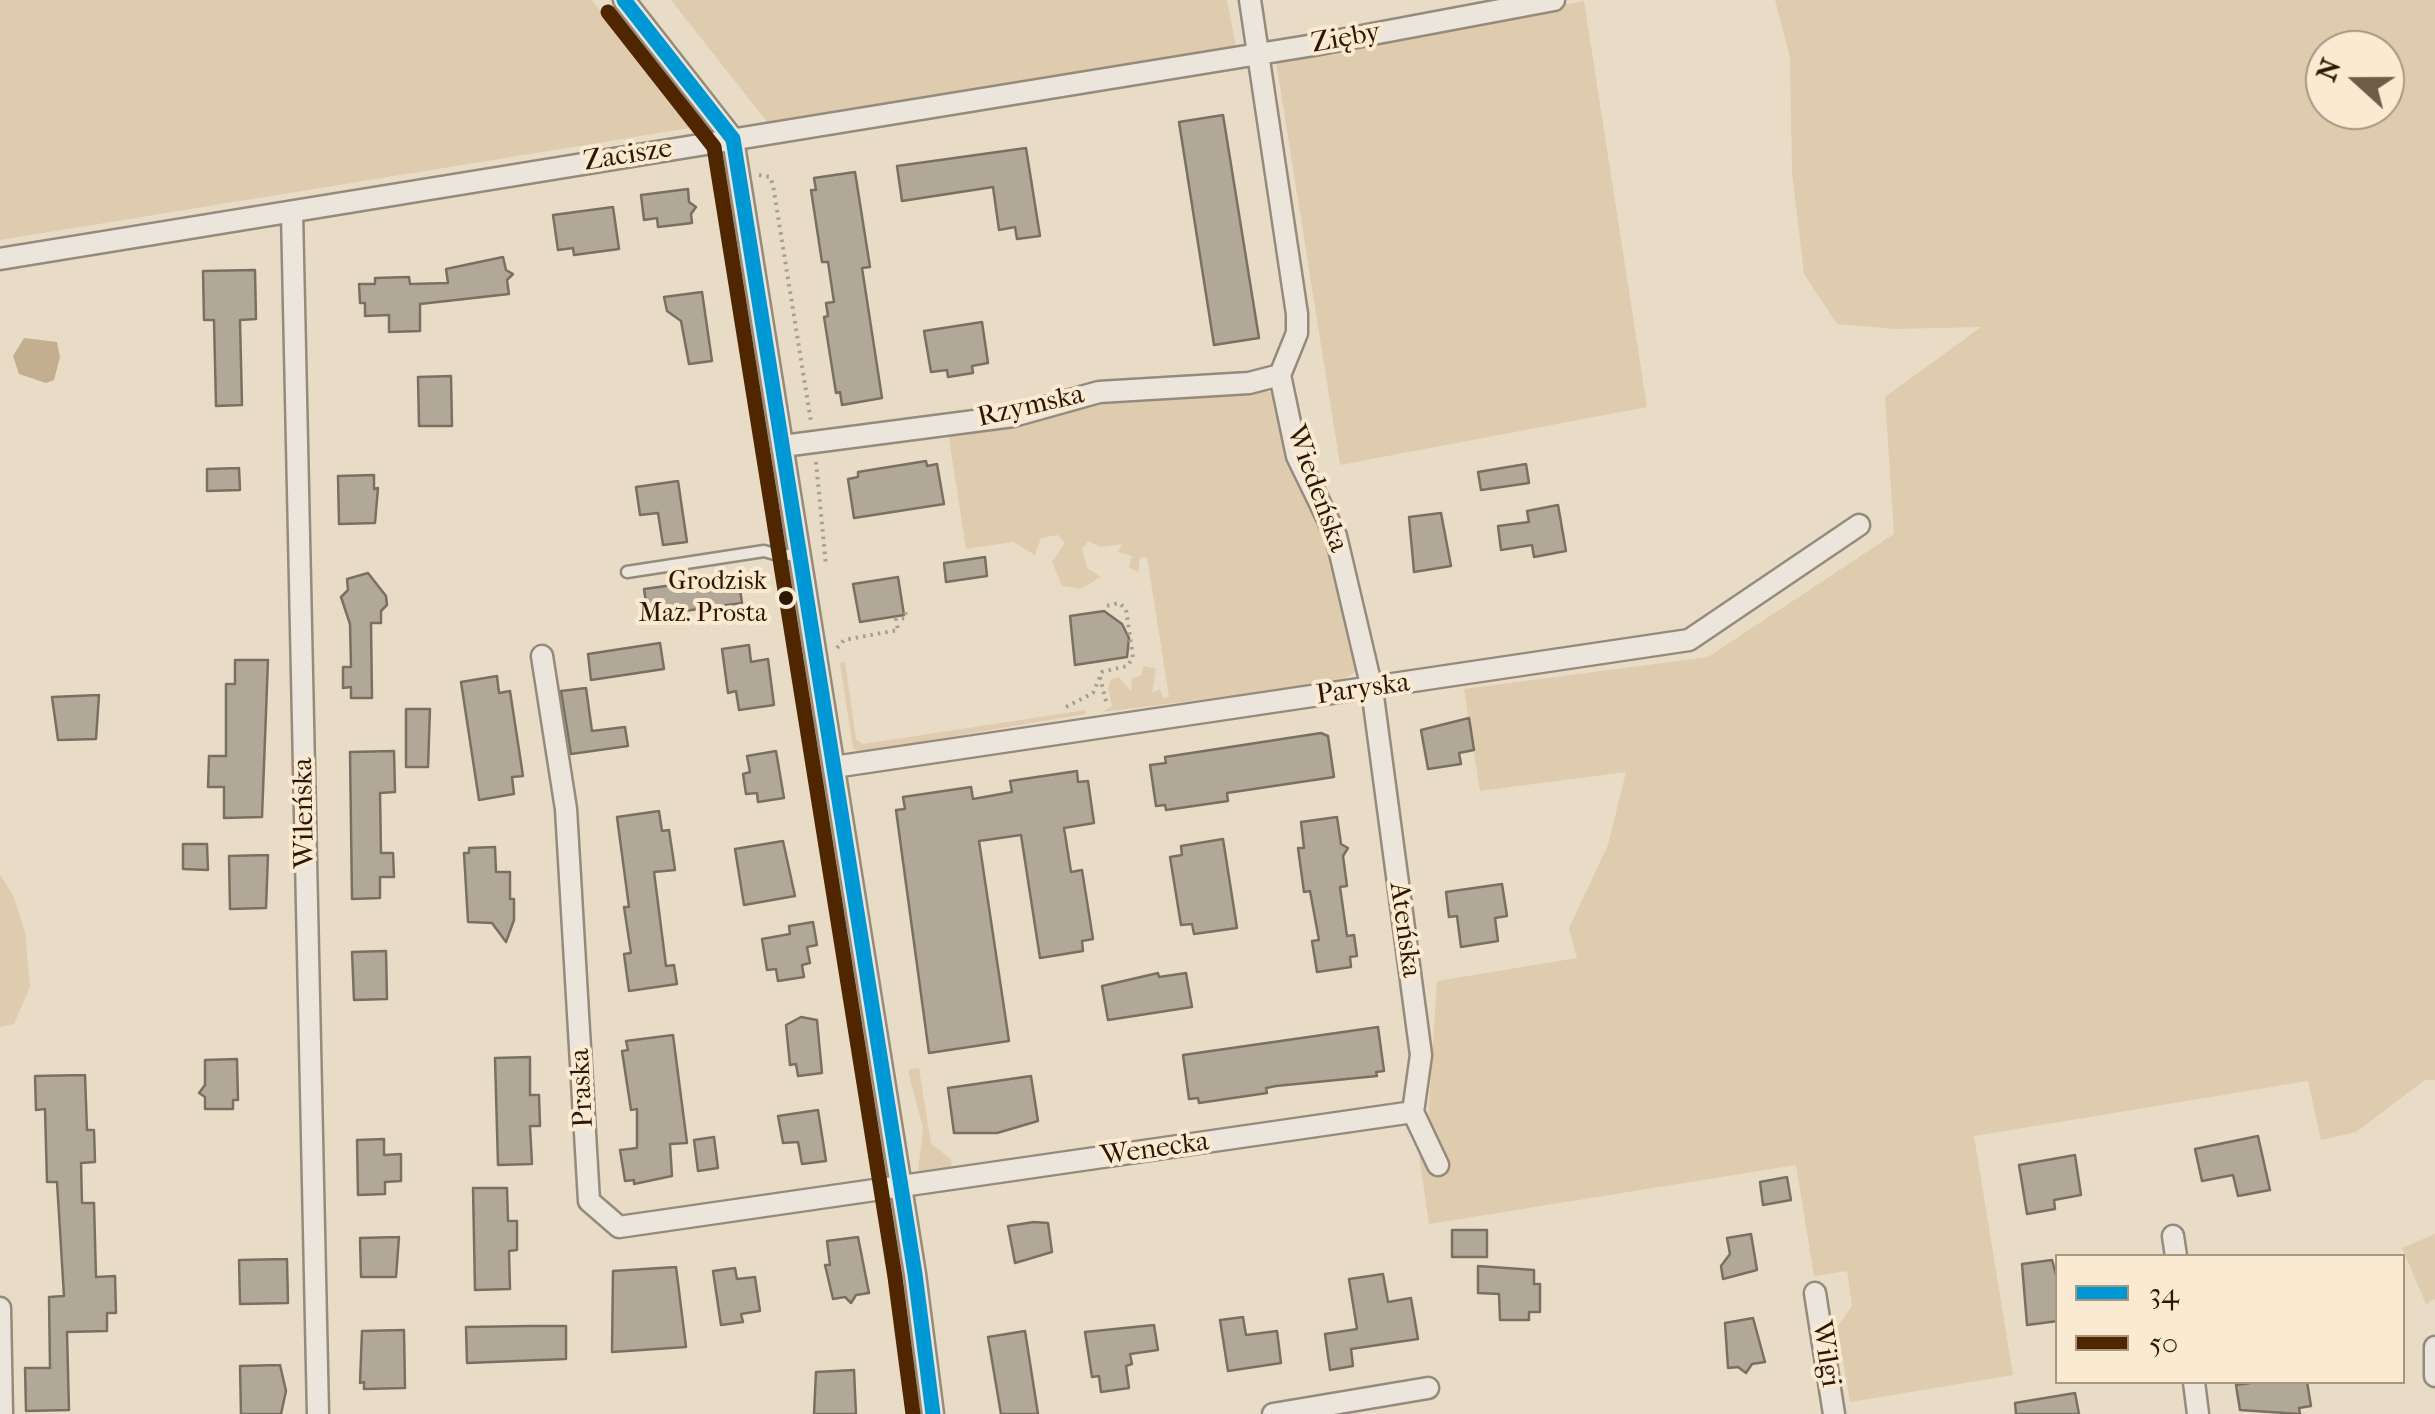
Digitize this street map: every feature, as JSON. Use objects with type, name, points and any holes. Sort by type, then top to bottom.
[{"type":"street","points":[[624,0],[734,139],[933,1414]]},
{"type":"street","points":[[1250,0],[1297,314],[1294,344],[1280,375]]},
{"type":"street","name":"Zięby","points":[[1256,53],[1554,0]]},
{"type":"street","name":"Zacisze","points":[[0,259],[1256,53]]},
{"type":"street","name":"Wileńska","points":[[292,212],[318,1414]]},
{"type":"street","name":"Rzymska","points":[[782,446],[1013,416],[1100,392],[1249,383],[1280,375]]},
{"type":"street","name":"Wiedeńska","points":[[1280,375],[1297,456],[1336,536],[1372,689]]},
{"type":"street","name":"Paryska","points":[[834,768],[1688,640],[1859,525]]},
{"type":"street","name":"Praska","points":[[542,656],[566,809],[589,1201],[619,1227],[898,1188]]},
{"type":"street","name":"Ateńska","points":[[1372,689],[1421,1055],[1412,1112]]},
{"type":"street","points":[[1412,1112],[1438,1165]]},
{"type":"street","name":"Wenecka","points":[[898,1188],[1412,1112]]},
{"type":"street","name":"Wilgi","points":[[1815,1294],[1834,1414]]},
{"type":"street","points":[[0,1308],[2,1414]]},
{"type":"street","points":[[2435,1347],[2435,1376]]},
{"type":"street","points":[[2194,1384],[2198,1414]]},
{"type":"street","points":[[1273,1414],[1428,1388]]},
{"type":"lane","points":[[627,572],[764,551],[782,556],[799,552]]},
{"type":"path","points":[[1066,707],[1093,692],[1108,669],[1131,664],[1133,652],[1126,609],[1119,604],[1106,606]]},
{"type":"path","points":[[842,643],[898,630],[896,620],[906,618],[904,609]]},
{"type":"path","points":[[1101,677],[1108,705]]},
{"type":"shaded area","points":[[0,0],[592,0],[690,128],[0,240]]},
{"type":"shaded area","points":[[671,0],[1227,0],[1236,47],[771,127]]},
{"type":"shaded area","points":[[1775,0],[2435,0],[2435,1080],[2425,1080],[2356,1132],[2321,1140],[2308,1081],[1974,1136],[2013,1375],[1850,1402],[1837,1327],[1852,1306],[1847,1271],[1814,1276],[1796,1165],[1429,1224],[1419,1156],[1428,1118],[1437,981],[1577,958],[1569,928],[1608,845],[1626,772],[1480,791],[1464,689],[1708,657],[1894,534],[1885,397],[1981,327],[1895,329],[1837,324],[1804,274],[1792,172],[1790,57]]},
{"type":"shaded area","points":[[1584,1],[1647,407],[1340,465],[1275,55]]},
{"type":"shaded area","points":[[24,338],[57,342],[60,357],[54,380],[46,383],[19,374],[13,356]]},
{"type":"shaded area","points":[[1257,388],[1276,394],[1320,508],[1364,656],[1355,672],[1337,683],[1102,712],[1112,706],[1108,688],[1111,679],[1119,677],[1131,692],[1132,679],[1141,675],[1144,666],[1156,669],[1152,693],[1160,689],[1163,698],[1169,697],[1147,557],[1140,558],[1138,572],[1129,567],[1132,556],[1118,552],[1122,544],[1100,547],[1088,541],[1082,549],[1087,568],[1101,577],[1081,589],[1062,586],[1052,562],[1065,543],[1058,535],[1041,538],[1035,555],[1013,542],[966,549],[948,432],[1077,403]]},
{"type":"shaded area","points":[[845,662],[856,739],[863,744],[1086,710],[1085,714],[861,752],[853,749],[840,663]]},
{"type":"shaded area","points":[[0,875],[13,895],[25,932],[30,987],[14,1024],[0,1027]]},
{"type":"shaded area","points":[[919,1068],[931,1144],[951,1159],[952,1170],[918,1171],[923,1128],[909,1069]]},
{"type":"shaded area","points":[[2435,1234],[2435,1299],[2426,1304],[2405,1254],[2402,1248]]},
{"type":"building","points":[[1223,115],[1259,338],[1214,345],[1179,122]]},
{"type":"building","points":[[1026,148],[1040,236],[1017,239],[1015,227],[999,230],[993,187],[902,201],[897,166]]},
{"type":"building","points":[[855,172],[870,267],[862,268],[882,398],[842,405],[840,392],[836,393],[824,317],[828,316],[826,303],[834,302],[828,262],[822,262],[811,190],[816,190],[814,178]]},
{"type":"building","points":[[688,189],[689,202],[696,207],[691,214],[692,223],[658,227],[657,218],[644,220],[641,195]]},
{"type":"building","points":[[613,207],[619,249],[574,255],[573,248],[558,250],[553,215]]},
{"type":"building","points":[[503,257],[506,270],[513,274],[507,280],[509,294],[420,304],[420,331],[389,332],[389,315],[365,316],[365,303],[360,303],[359,284],[375,284],[375,278],[409,277],[410,284],[448,283],[446,269]]},
{"type":"building","points":[[255,270],[256,319],[240,320],[242,405],[216,406],[214,320],[204,320],[203,271]]},
{"type":"building","points":[[702,292],[712,361],[689,364],[681,321],[667,311],[664,297]]},
{"type":"building","points":[[982,322],[988,363],[972,366],[973,373],[948,377],[947,370],[931,372],[924,331]]},
{"type":"building","points":[[451,376],[452,426],[419,426],[418,377]]},
{"type":"building","points":[[926,461],[927,466],[937,464],[944,504],[854,518],[848,479],[858,477],[858,472]]},
{"type":"building","points":[[1526,464],[1529,483],[1481,490],[1478,472]]},
{"type":"building","points":[[239,468],[240,490],[207,491],[207,469]]},
{"type":"building","points":[[374,475],[374,489],[378,488],[375,523],[339,524],[338,476]]},
{"type":"building","points":[[678,481],[687,542],[663,545],[658,513],[640,515],[636,487]]},
{"type":"building","points":[[1558,505],[1566,551],[1534,557],[1532,545],[1501,550],[1498,526],[1529,522],[1527,511]]},
{"type":"building","points":[[1441,513],[1451,566],[1414,572],[1409,517]]},
{"type":"building","points":[[985,557],[987,576],[946,582],[944,563]]},
{"type":"building","points":[[368,573],[386,596],[387,605],[381,611],[381,623],[371,623],[372,698],[351,698],[351,687],[343,688],[343,667],[351,667],[350,624],[341,597],[348,590],[347,579]]},
{"type":"building","points":[[738,576],[742,603],[648,616],[644,589]]},
{"type":"building","points":[[898,577],[904,615],[860,622],[853,584]]},
{"type":"building","points":[[1104,611],[1122,624],[1129,638],[1127,657],[1075,665],[1070,616]]},
{"type":"building","points":[[660,643],[664,669],[591,680],[588,654]]},
{"type":"building","points":[[749,645],[751,662],[768,659],[774,705],[739,710],[736,691],[728,693],[722,649]]},
{"type":"building","points":[[235,660],[268,660],[262,817],[224,818],[224,787],[208,787],[209,756],[226,756],[226,684],[235,684]]},
{"type":"building","points":[[497,676],[499,693],[510,691],[523,776],[512,777],[514,794],[479,800],[461,682]]},
{"type":"building","points":[[586,688],[592,731],[625,727],[628,746],[571,754],[561,691]]},
{"type":"building","points":[[99,695],[96,739],[58,740],[52,697]]},
{"type":"building","points":[[406,709],[430,709],[428,767],[406,767]]},
{"type":"building","points":[[1469,718],[1474,750],[1459,753],[1461,764],[1428,769],[1421,730]]},
{"type":"building","points":[[1321,733],[1328,736],[1334,777],[1227,793],[1228,801],[1166,810],[1165,805],[1156,806],[1150,765],[1166,763],[1165,757]]},
{"type":"building","points":[[394,751],[395,792],[380,793],[381,853],[393,853],[394,877],[380,877],[380,898],[352,899],[350,752]]},
{"type":"building","points":[[776,751],[784,798],[758,802],[757,793],[746,794],[743,774],[750,772],[747,756]]},
{"type":"building","points":[[1077,771],[1078,782],[1088,781],[1094,823],[1064,828],[1071,872],[1082,870],[1093,939],[1082,941],[1083,951],[1040,958],[1021,835],[979,841],[1009,1041],[929,1053],[896,810],[905,809],[903,797],[971,787],[973,799],[1012,792],[1010,781]]},
{"type":"building","points":[[659,811],[662,831],[669,830],[675,870],[654,872],[666,966],[674,965],[677,984],[629,991],[624,954],[631,953],[624,907],[629,907],[617,817]]},
{"type":"building","points":[[1337,817],[1341,844],[1348,848],[1343,856],[1347,886],[1340,887],[1347,936],[1354,935],[1357,956],[1350,957],[1351,967],[1317,972],[1312,941],[1319,940],[1310,891],[1304,892],[1298,848],[1304,848],[1301,822]]},
{"type":"building","points":[[1223,839],[1237,928],[1194,934],[1192,924],[1181,925],[1170,857],[1182,855],[1181,846]]},
{"type":"building","points":[[783,841],[795,896],[744,905],[735,849]]},
{"type":"building","points":[[183,844],[207,844],[208,870],[183,869]]},
{"type":"building","points":[[495,847],[496,872],[510,872],[510,899],[514,899],[514,920],[506,942],[492,923],[468,922],[464,853],[469,853],[469,848]]},
{"type":"building","points":[[268,855],[266,908],[230,909],[229,856]]},
{"type":"building","points":[[1502,884],[1507,916],[1495,918],[1498,941],[1461,947],[1457,916],[1449,917],[1446,892]]},
{"type":"building","points":[[813,922],[817,945],[807,947],[810,963],[802,965],[804,977],[778,981],[776,969],[767,970],[762,939],[790,934],[789,926]]},
{"type":"building","points":[[386,951],[387,999],[354,1000],[352,952]]},
{"type":"building","points":[[1158,973],[1159,977],[1186,973],[1192,1007],[1108,1020],[1102,986]]},
{"type":"building","points":[[801,1017],[817,1020],[822,1073],[798,1076],[796,1064],[790,1065],[786,1025]]},
{"type":"building","points":[[1378,1027],[1384,1071],[1376,1072],[1377,1076],[1276,1086],[1266,1088],[1267,1093],[1199,1103],[1198,1098],[1189,1099],[1183,1055]]},
{"type":"building","points":[[673,1035],[687,1143],[670,1144],[672,1176],[634,1184],[634,1180],[625,1181],[620,1150],[637,1148],[637,1109],[631,1110],[622,1051],[628,1050],[626,1041]]},
{"type":"building","points":[[530,1057],[530,1095],[539,1095],[540,1126],[530,1126],[532,1164],[498,1165],[495,1058]]},
{"type":"building","points":[[237,1059],[238,1100],[233,1100],[233,1109],[205,1109],[205,1097],[199,1093],[205,1085],[205,1060]]},
{"type":"building","points":[[85,1075],[87,1130],[94,1130],[95,1162],[81,1163],[82,1203],[94,1203],[96,1277],[115,1276],[116,1313],[107,1313],[107,1331],[67,1332],[69,1410],[26,1411],[25,1368],[50,1368],[49,1297],[64,1296],[57,1182],[47,1182],[45,1109],[36,1110],[35,1076]]},
{"type":"building","points":[[1031,1076],[1038,1121],[997,1133],[954,1133],[948,1088]]},
{"type":"building","points":[[818,1110],[826,1161],[802,1164],[798,1142],[783,1143],[778,1116]]},
{"type":"building","points":[[2258,1136],[2270,1190],[2238,1196],[2233,1175],[2202,1181],[2195,1149]]},
{"type":"building","points":[[714,1137],[718,1168],[698,1171],[694,1140]]},
{"type":"building","points":[[384,1139],[384,1155],[401,1154],[401,1181],[385,1182],[385,1194],[358,1195],[357,1140]]},
{"type":"building","points":[[2075,1155],[2081,1195],[2054,1200],[2055,1209],[2027,1214],[2019,1165]]},
{"type":"building","points":[[1787,1177],[1791,1200],[1763,1205],[1760,1182]]},
{"type":"building","points":[[473,1188],[507,1188],[508,1221],[517,1221],[517,1250],[509,1251],[510,1289],[475,1290]]},
{"type":"building","points":[[1048,1223],[1052,1252],[1015,1263],[1008,1226]]},
{"type":"building","points":[[1452,1230],[1487,1230],[1487,1257],[1452,1257]]},
{"type":"building","points":[[1751,1234],[1757,1270],[1723,1279],[1721,1266],[1730,1254],[1727,1238]]},
{"type":"building","points":[[399,1237],[396,1277],[361,1277],[360,1238]]},
{"type":"building","points":[[858,1237],[869,1293],[856,1295],[851,1303],[845,1297],[833,1299],[825,1265],[830,1265],[827,1241]]},
{"type":"building","points":[[287,1259],[288,1303],[240,1304],[239,1260]]},
{"type":"building","points":[[2052,1260],[2055,1321],[2027,1325],[2022,1264]]},
{"type":"building","points":[[1478,1266],[1534,1270],[1534,1284],[1540,1284],[1540,1312],[1529,1312],[1529,1320],[1500,1320],[1499,1294],[1478,1293]]},
{"type":"building","points":[[676,1267],[686,1347],[612,1352],[613,1271]]},
{"type":"building","points":[[735,1268],[737,1279],[755,1277],[760,1311],[741,1314],[743,1322],[721,1325],[713,1271]]},
{"type":"building","points":[[1383,1274],[1388,1302],[1411,1298],[1418,1339],[1351,1349],[1353,1366],[1330,1370],[1325,1334],[1357,1329],[1349,1279]]},
{"type":"building","points":[[1243,1317],[1246,1335],[1277,1331],[1281,1363],[1228,1371],[1220,1320]]},
{"type":"building","points":[[1753,1318],[1765,1362],[1752,1364],[1746,1373],[1738,1367],[1728,1368],[1725,1323]]},
{"type":"building","points":[[1154,1325],[1158,1350],[1130,1354],[1132,1364],[1126,1366],[1129,1388],[1101,1392],[1099,1376],[1092,1377],[1085,1332]]},
{"type":"building","points":[[566,1326],[566,1359],[467,1363],[466,1327]]},
{"type":"building","points":[[404,1330],[405,1388],[364,1389],[364,1382],[360,1383],[362,1331]]},
{"type":"building","points":[[1025,1331],[1038,1414],[1001,1414],[988,1337]]},
{"type":"building","points":[[280,1365],[286,1391],[281,1414],[241,1414],[240,1366]]},
{"type":"building","points":[[854,1370],[856,1414],[814,1414],[816,1372]]},
{"type":"building","points":[[2307,1384],[2311,1406],[2299,1408],[2300,1414],[2240,1410],[2236,1385]]},
{"type":"building","points":[[2075,1393],[2079,1414],[2016,1414],[2015,1403]]},
{"type":"transit line","name":"34","points":[[624,0],[733,139],[915,1274],[933,1414]]},
{"type":"transit line","name":"50","points":[[608,12],[714,147],[895,1277],[913,1414]]},
{"type":"place","name":"Grodzisk Maz. Prosta","points":[[786,598]]}]
